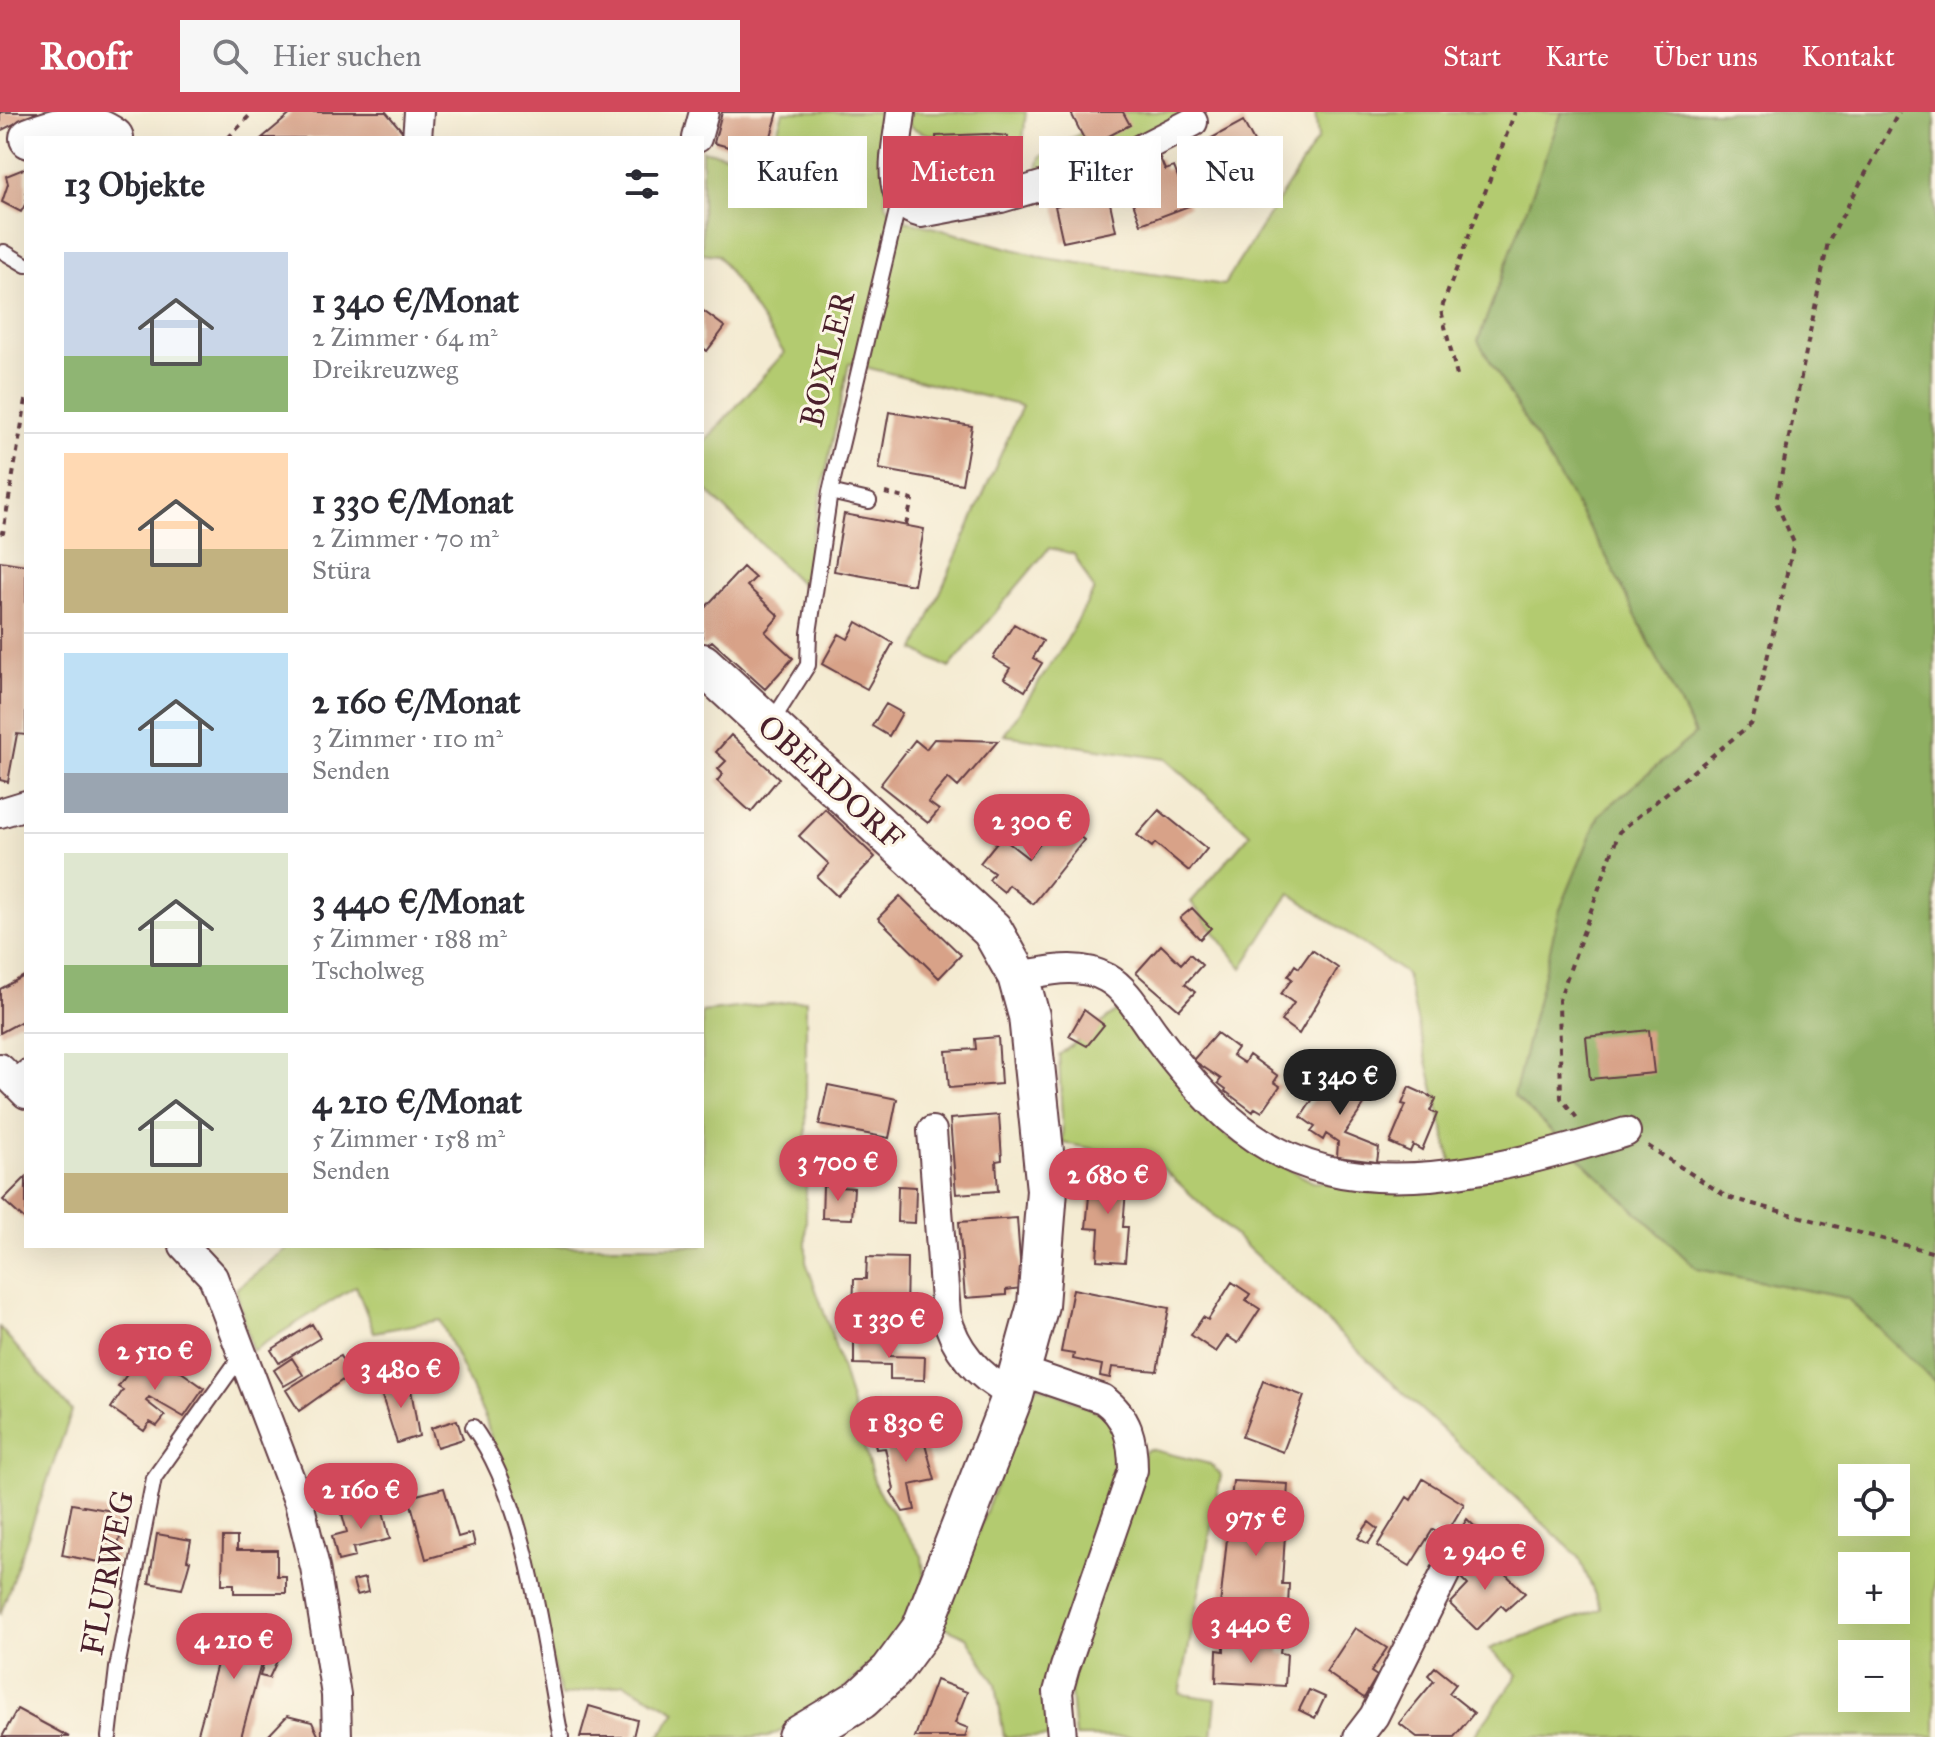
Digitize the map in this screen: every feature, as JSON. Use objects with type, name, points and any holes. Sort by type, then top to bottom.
[{"type":"main road","points":[[36,136],[57,128],[90,125]]},
{"type":"main road","points":[[0,150],[24,141]]},
{"type":"main road","name":"OBERDORF","points":[[704,666],[992,930],[1018,976],[1029,1016],[1047,1190],[1038,1305],[1017,1383],[922,1629],[891,1671],[861,1699],[798,1737]]},
{"type":"street","points":[[417,136],[419,112]]},
{"type":"street","points":[[698,136],[704,112]]},
{"type":"street","name":"BOXLER","points":[[899,136],[901,112]]},
{"type":"street","points":[[1023,191],[1105,167],[1193,122]]},
{"type":"street","points":[[906,208],[921,213],[948,208]]},
{"type":"street","points":[[0,813],[24,806]]},
{"type":"street","points":[[1018,976],[1059,968],[1087,970],[1109,979],[1198,1091],[1229,1121],[1265,1143],[1327,1170],[1370,1176],[1430,1175],[1514,1162],[1626,1132]]},
{"type":"street","points":[[932,1131],[946,1314],[951,1337],[990,1383],[1017,1383],[1103,1399],[1130,1431],[1133,1470],[1058,1692],[1062,1737]]},
{"type":"street","points":[[186,1248],[213,1277],[299,1503],[312,1554],[336,1695],[337,1737]]},
{"type":"street","points":[[1358,1737],[1374,1716],[1452,1560]]},
{"type":"lane","name":"BOXLER","points":[[769,725],[808,665],[809,633],[830,492],[898,208]]},
{"type":"lane","points":[[4,252],[24,264]]},
{"type":"lane","points":[[830,492],[869,501]]},
{"type":"lane","name":"FLURWEG","points":[[109,1737],[117,1668],[154,1478],[244,1353]]},
{"type":"lane","points":[[473,1427],[489,1450],[525,1556],[561,1737]]},
{"type":"path","points":[[230,136],[253,112]]},
{"type":"path","points":[[1457,376],[1441,310],[1515,112]]},
{"type":"path","points":[[1596,1142],[1561,1098],[1559,1000],[1619,832],[1752,723],[1794,543],[1776,502],[1828,242],[1899,113]]},
{"type":"path","points":[[0,532],[3,533],[24,412]]},
{"type":"path","points":[[1626,1132],[1727,1197],[1935,1253]]},
{"type":"green space","points":[[783,112],[893,112],[891,136],[883,136],[883,208],[889,208],[894,217],[1046,258],[1224,285],[1273,208],[1283,208],[1283,193],[1318,138],[1315,112],[1562,112],[1554,140],[1605,554],[1695,734],[1599,815],[1697,1269],[1847,1298],[1935,1382],[1935,1737],[1473,1737],[1518,1675],[1489,1649],[1601,1609],[1579,1557],[1155,1161],[1063,1143],[1059,1055],[1130,1001],[1226,1136],[1313,1182],[1457,1186],[1406,974],[1290,893],[1242,968],[1191,902],[1250,834],[1166,759],[1004,735],[1067,640],[1094,590],[1074,554],[1049,548],[949,668],[915,650],[1022,406],[849,363],[802,585],[704,488],[704,443],[784,353],[718,255],[704,253],[704,150],[728,156],[728,208],[867,208],[867,136],[776,136]]},
{"type":"green space","points":[[910,112],[1026,112],[1023,140],[1023,136],[931,135],[909,125]]},
{"type":"green space","points":[[1123,112],[1189,112],[1148,136],[1098,136]]},
{"type":"green space","points":[[1562,112],[1935,112],[1935,1382],[1847,1298],[1697,1269],[1514,1096],[1559,912],[1599,815],[1695,734],[1605,554],[1478,341]]},
{"type":"green space","points":[[806,1000],[806,1262],[831,1332],[876,1488],[922,1556],[926,1592],[903,1634],[814,1716],[768,1737],[659,1737],[676,1711],[624,1683],[561,1696],[486,1420],[440,1320],[374,1332],[356,1286],[252,1351],[236,1289],[287,1248],[704,1248],[704,1012]]},
{"type":"green space","points":[[0,1328],[72,1411],[0,1615]]},
{"type":"green space","points":[[1040,1386],[1108,1416],[1125,1460],[1052,1737],[1004,1737],[996,1684],[967,1637],[942,1626],[1033,1389]]},
{"type":"green space","points":[[1149,1449],[1210,1464],[1221,1475],[1180,1694],[1216,1699],[1212,1737],[1075,1737],[1070,1683],[1144,1452]]},
{"type":"building","points":[[0,112],[38,112],[0,131]]},
{"type":"building","points":[[293,112],[386,112],[403,132],[398,136],[264,136]]},
{"type":"building","points":[[722,112],[778,112],[771,136],[728,136],[728,147],[714,143]]},
{"type":"building","points":[[1123,112],[1130,125],[1109,136],[1082,136],[1071,113]]},
{"type":"building","points":[[1243,121],[1251,136],[1216,136]]},
{"type":"building","points":[[987,134],[1008,136],[936,136]]},
{"type":"building","points":[[1161,160],[1165,170],[1174,167],[1177,175],[1177,208],[1184,208],[1141,224],[1135,208],[1161,208]]},
{"type":"building","points":[[24,169],[24,207],[21,212],[2,202],[8,184],[6,176]]},
{"type":"building","points":[[1055,208],[1111,208],[1116,231],[1063,242]]},
{"type":"building","points":[[704,311],[725,327],[707,351],[704,349]]},
{"type":"building","points":[[889,412],[972,426],[962,484],[879,469]]},
{"type":"building","points":[[844,514],[924,529],[914,585],[834,571]]},
{"type":"building","points":[[0,561],[24,565],[24,735],[17,734],[8,782],[0,780]]},
{"type":"building","points":[[743,567],[755,578],[747,586],[779,616],[765,632],[793,658],[765,689],[712,641],[704,647],[704,609]]},
{"type":"building","points":[[857,622],[893,643],[867,689],[822,664],[839,634],[848,639]]},
{"type":"building","points":[[1014,624],[1043,641],[1033,658],[1042,663],[1025,691],[1004,678],[1010,668],[993,658]]},
{"type":"building","points":[[886,704],[902,713],[889,736],[872,726]]},
{"type":"building","points":[[731,735],[779,778],[751,812],[717,781],[723,774],[718,769],[726,761],[716,752]]},
{"type":"building","points":[[934,739],[998,741],[958,787],[948,778],[928,802],[939,810],[928,823],[880,785],[915,740],[926,749]]},
{"type":"building","points":[[825,809],[875,857],[837,896],[817,877],[829,864],[799,836]]},
{"type":"building","points":[[1159,810],[1207,849],[1189,871],[1155,843],[1152,847],[1137,835]]},
{"type":"building","points":[[1058,820],[1084,840],[1033,904],[1009,885],[1004,892],[989,880],[994,873],[980,863],[1001,837],[1028,858]]},
{"type":"building","points":[[900,896],[961,955],[939,978],[878,918]]},
{"type":"building","points":[[1192,908],[1211,928],[1200,939],[1180,918]]},
{"type":"building","points":[[1161,945],[1181,964],[1190,954],[1202,965],[1185,984],[1195,992],[1179,1010],[1136,973]]},
{"type":"building","points":[[1312,950],[1338,968],[1299,1034],[1281,1021],[1294,1003],[1281,994],[1292,979],[1288,976],[1295,965],[1299,968]]},
{"type":"building","points":[[24,976],[24,1020],[0,1033],[0,989]]},
{"type":"building","points":[[1084,1010],[1104,1025],[1087,1046],[1069,1036]]},
{"type":"building","points":[[1649,1030],[1654,1073],[1590,1079],[1586,1037]]},
{"type":"building","points":[[1217,1033],[1237,1048],[1232,1055],[1244,1063],[1249,1055],[1278,1076],[1274,1082],[1280,1086],[1262,1112],[1255,1108],[1253,1112],[1225,1091],[1218,1083],[1221,1079],[1193,1060]]},
{"type":"building","points":[[998,1037],[1001,1084],[949,1088],[946,1051],[976,1049],[975,1039]]},
{"type":"building","points":[[1340,1071],[1353,1079],[1350,1085],[1369,1098],[1344,1134],[1379,1148],[1377,1162],[1337,1157],[1338,1142],[1326,1134],[1323,1140],[1311,1132],[1315,1127],[1301,1117],[1331,1072],[1337,1076]]},
{"type":"building","points":[[828,1085],[897,1099],[889,1138],[819,1125]]},
{"type":"building","points":[[1409,1087],[1436,1099],[1430,1111],[1437,1114],[1422,1150],[1413,1145],[1410,1152],[1390,1143],[1406,1105],[1402,1104]]},
{"type":"building","points":[[999,1115],[1002,1160],[996,1161],[998,1191],[956,1194],[950,1119]]},
{"type":"building","points":[[1091,1175],[1127,1178],[1123,1227],[1128,1227],[1125,1262],[1097,1260],[1099,1229],[1086,1228]]},
{"type":"building","points":[[24,1179],[24,1219],[3,1200]]},
{"type":"building","points":[[823,1186],[854,1188],[852,1219],[822,1218]]},
{"type":"building","points":[[898,1186],[916,1187],[915,1223],[897,1222]]},
{"type":"building","points":[[1017,1218],[1022,1288],[1006,1290],[1006,1295],[965,1298],[959,1222]]},
{"type":"building","points":[[867,1257],[907,1258],[906,1316],[853,1314],[854,1279],[866,1279]]},
{"type":"building","points":[[1232,1282],[1250,1294],[1246,1300],[1260,1309],[1238,1343],[1227,1336],[1216,1352],[1191,1335],[1203,1317],[1208,1320]]},
{"type":"building","points":[[1073,1289],[1169,1308],[1157,1371],[1112,1367],[1110,1378],[1100,1376],[1102,1365],[1073,1359],[1074,1354],[1061,1352]]},
{"type":"building","points":[[312,1324],[320,1338],[279,1363],[271,1350]]},
{"type":"building","points":[[854,1341],[891,1342],[890,1356],[925,1357],[924,1380],[890,1379],[890,1365],[854,1364]]},
{"type":"building","points":[[153,1352],[204,1388],[184,1417],[149,1397],[146,1401],[165,1416],[157,1426],[150,1422],[144,1431],[111,1408],[123,1390],[118,1387],[141,1355],[147,1360]]},
{"type":"building","points":[[340,1356],[351,1374],[299,1411],[286,1390]]},
{"type":"building","points":[[292,1358],[303,1375],[284,1386],[274,1370]]},
{"type":"building","points":[[409,1378],[419,1436],[397,1443],[379,1387]]},
{"type":"building","points":[[1263,1381],[1304,1396],[1283,1452],[1242,1437]]},
{"type":"building","points":[[457,1420],[463,1439],[437,1447],[431,1428]]},
{"type":"building","points":[[921,1429],[935,1480],[910,1485],[915,1510],[903,1512],[891,1492],[894,1489],[885,1448],[876,1449],[873,1432],[882,1430],[884,1437]]},
{"type":"building","points":[[1423,1479],[1464,1504],[1445,1536],[1433,1529],[1410,1566],[1377,1546],[1407,1497],[1411,1500]]},
{"type":"building","points":[[1233,1481],[1288,1484],[1282,1584],[1289,1584],[1287,1629],[1218,1625]]},
{"type":"building","points":[[444,1488],[458,1537],[472,1533],[475,1545],[426,1559],[409,1497]]},
{"type":"building","points":[[72,1504],[124,1513],[115,1565],[62,1555]]},
{"type":"building","points":[[381,1504],[390,1539],[353,1548],[355,1557],[338,1561],[332,1536],[347,1532],[342,1514]]},
{"type":"building","points":[[1467,1519],[1490,1541],[1470,1562],[1452,1544]]},
{"type":"building","points":[[1369,1522],[1378,1529],[1368,1544],[1358,1538]]},
{"type":"building","points":[[157,1534],[191,1540],[187,1560],[190,1561],[182,1589],[149,1583]]},
{"type":"building","points":[[223,1537],[237,1537],[237,1550],[277,1550],[277,1576],[286,1576],[286,1593],[234,1593],[234,1584],[222,1584]]},
{"type":"building","points":[[1484,1553],[1525,1593],[1506,1610],[1501,1605],[1477,1630],[1450,1604],[1468,1585],[1461,1578]]},
{"type":"building","points":[[365,1578],[368,1592],[357,1595],[353,1581]]},
{"type":"building","points":[[229,1620],[270,1631],[241,1737],[197,1737]]},
{"type":"building","points":[[1355,1628],[1387,1648],[1371,1672],[1377,1676],[1364,1698],[1326,1672]]},
{"type":"building","points":[[272,1633],[288,1637],[269,1678],[260,1676]]},
{"type":"building","points":[[1224,1642],[1281,1646],[1280,1653],[1287,1654],[1285,1686],[1216,1682],[1217,1650],[1224,1651]]},
{"type":"building","points":[[1435,1667],[1456,1684],[1449,1693],[1474,1713],[1454,1737],[1417,1737],[1399,1723],[1434,1681],[1428,1675]]},
{"type":"building","points":[[936,1680],[967,1692],[955,1723],[968,1728],[965,1737],[915,1737]]},
{"type":"building","points":[[1309,1690],[1325,1697],[1315,1718],[1299,1710]]},
{"type":"building","points":[[589,1706],[637,1720],[633,1737],[580,1737]]},
{"type":"building","points":[[17,1709],[69,1737],[2,1737]]},
{"type":"building","points":[[287,1716],[312,1722],[319,1737],[267,1737]]}]
